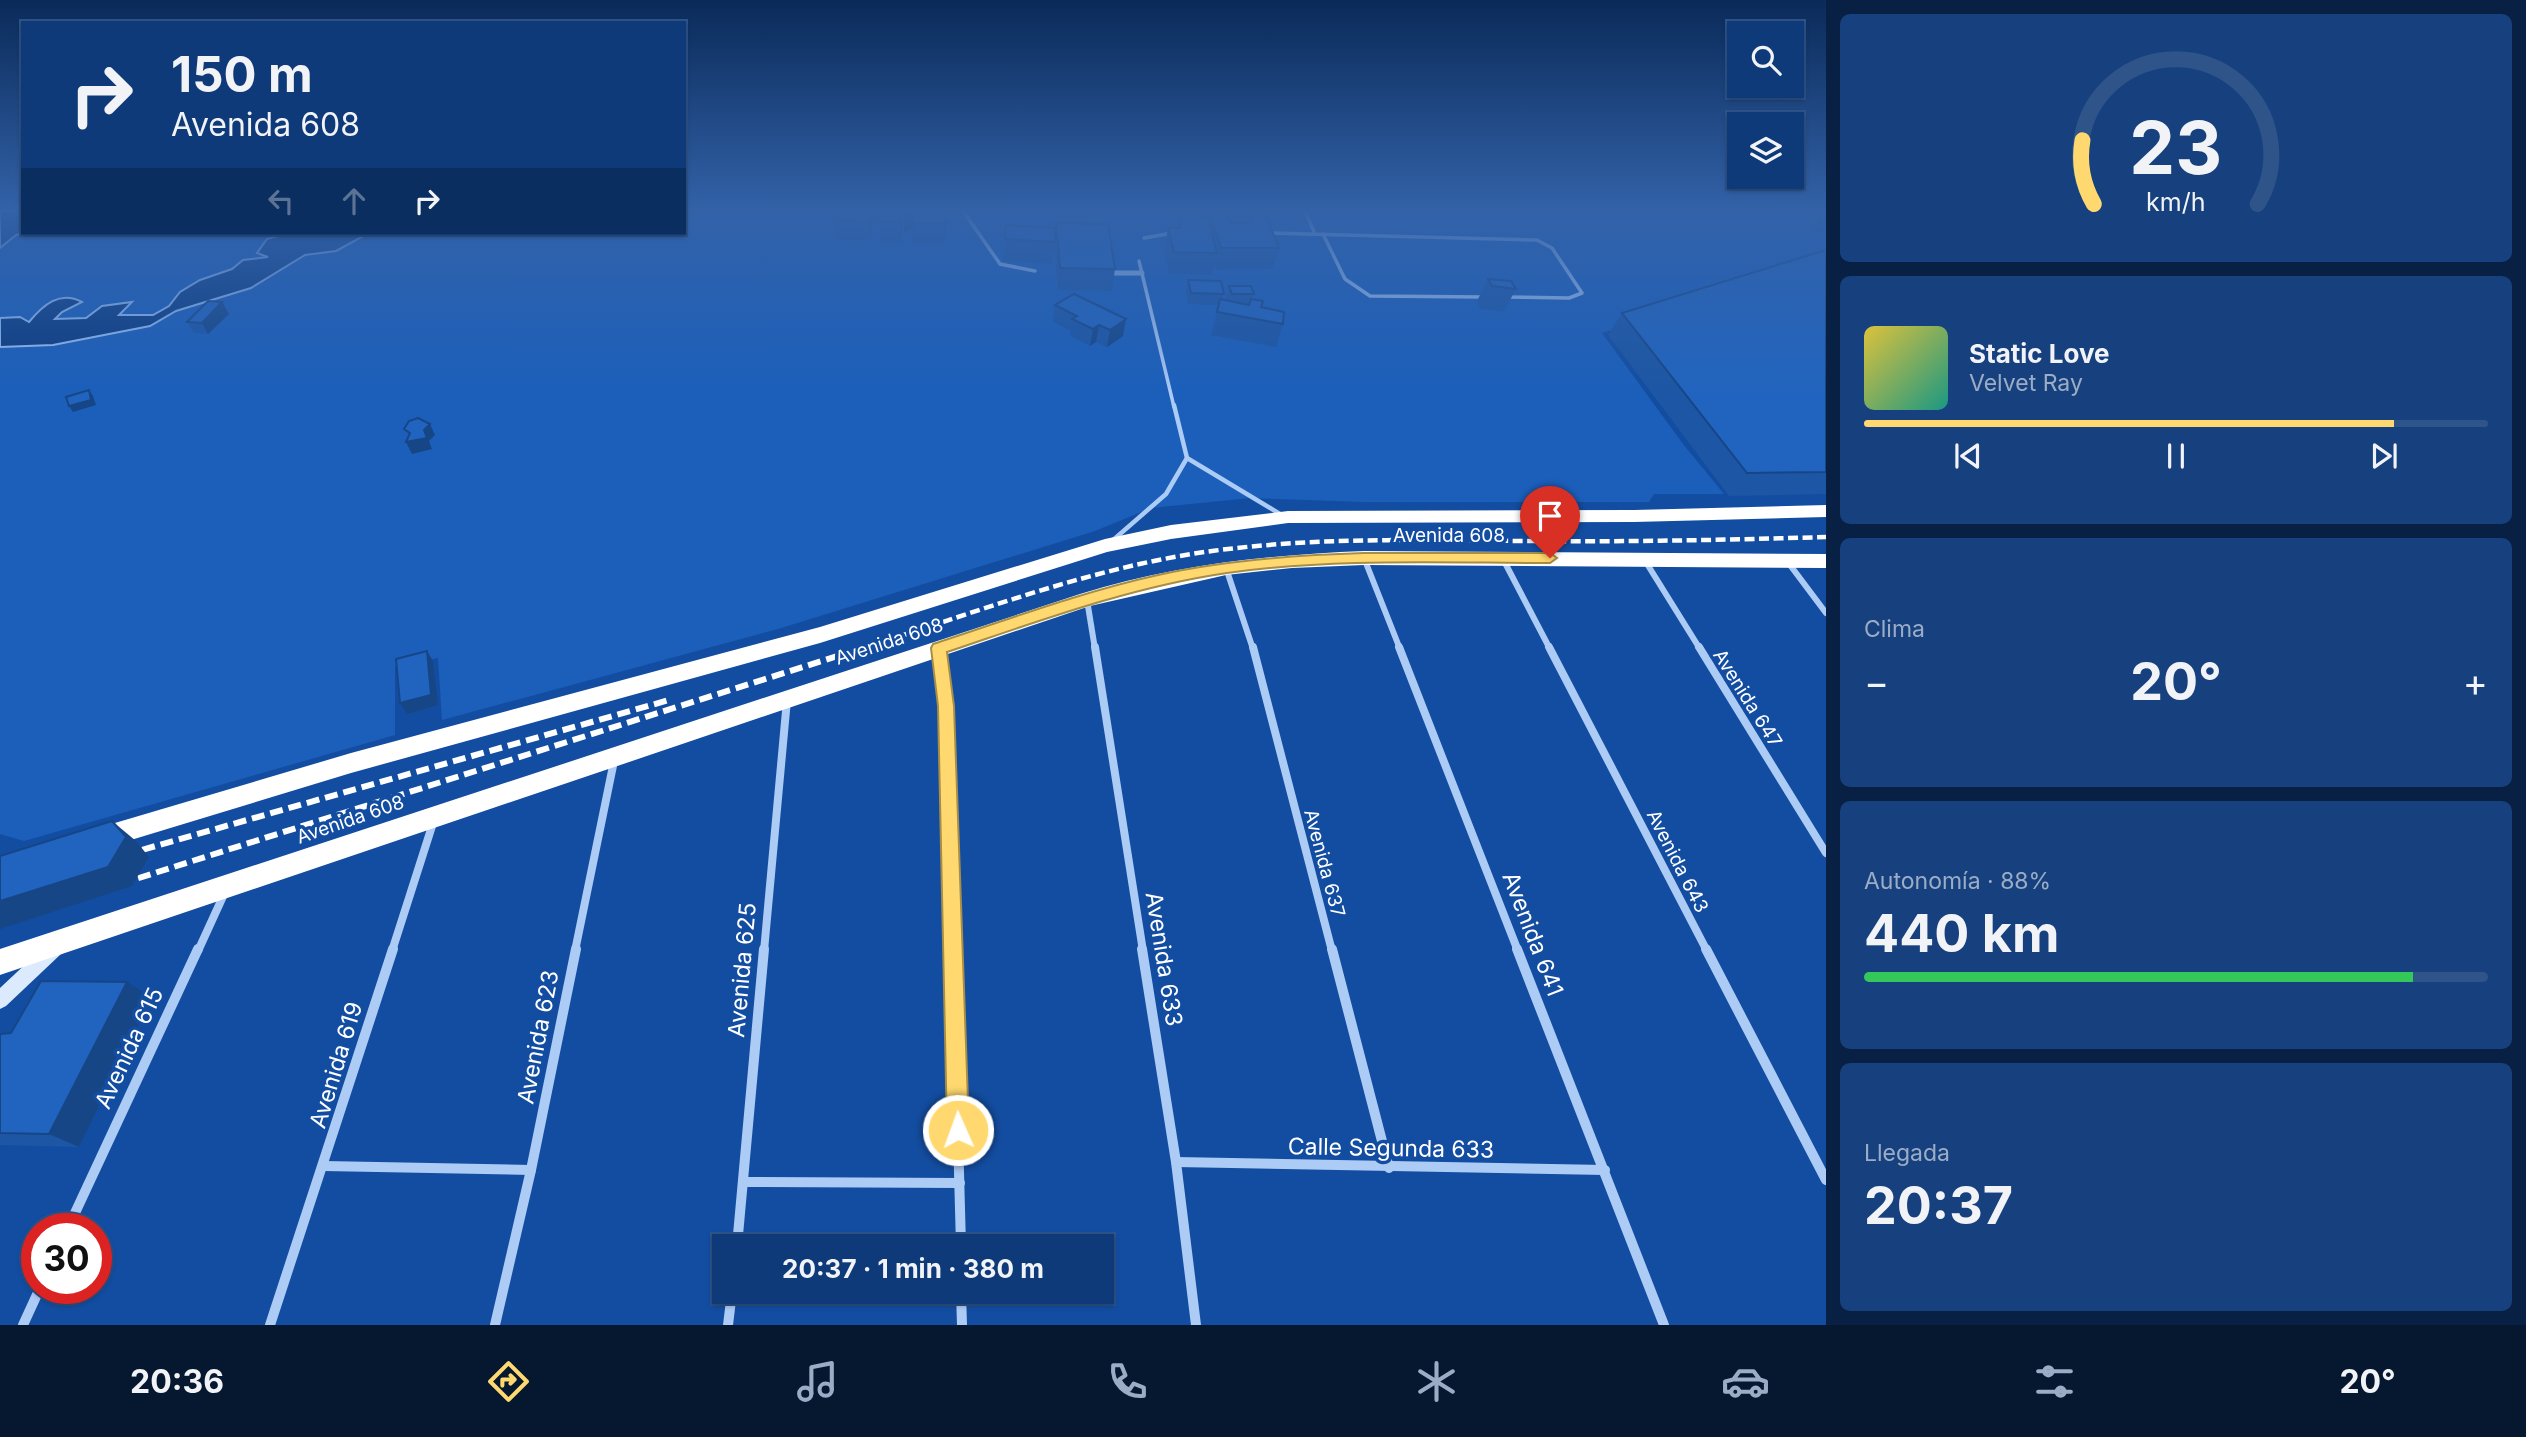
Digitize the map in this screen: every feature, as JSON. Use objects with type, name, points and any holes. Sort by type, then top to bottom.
[{"type":"highway","name":"Avenida 608","points":[[78,845],[351,763],[820,635],[1105,546],[1171,532],[1288,517],[1714,515],[1826,511]]},
{"type":"highway","name":"Avenida 608","points":[[0,962],[788,697],[1087,599],[1157,581],[1226,568],[1292,561],[1364,558],[1826,561]]},
{"type":"street","points":[[1109,273],[1142,273]]},
{"type":"street","name":"Avenida 641","points":[[1364,558],[1664,1325]]},
{"type":"street","name":"Avenida 643","points":[[1503,558],[1826,1180]]},
{"type":"street","name":"Avenida 647","points":[[1644,559],[1826,853]]},
{"type":"street","points":[[1786,560],[1826,613]]},
{"type":"street","name":"Avenida 637","points":[[1226,568],[1255,658],[1389,1168]]},
{"type":"street","name":"Avenida 633","points":[[1087,599],[1177,1162],[1196,1325]]},
{"type":"street","points":[[939,648],[946,706],[961,1234]]},
{"type":"street","name":"Avenida 625","points":[[738,1234],[788,697]]},
{"type":"street","name":"Avenida 623","points":[[495,1325],[531,1170],[614,757]]},
{"type":"street","name":"Avenida 619","points":[[270,1325],[324,1166],[435,815]]},
{"type":"street","name":"Avenida 615","points":[[75,1213],[228,885]]},
{"type":"street","points":[[0,1000],[62,941]]},
{"type":"street","name":"Calle Segunda 633","points":[[1177,1162],[1605,1170]]},
{"type":"street","points":[[324,1166],[531,1170]]},
{"type":"street","points":[[744,1182],[960,1183]]},
{"type":"street","points":[[23,1325],[33,1304]]},
{"type":"street","points":[[728,1325],[731,1304]]},
{"type":"street","points":[[961,1304],[962,1325]]},
{"type":"lane","points":[[1105,546],[1166,494],[1186,458],[1142,273]]},
{"type":"lane","points":[[1340,273],[1357,292],[1370,296],[1489,297]]},
{"type":"lane","points":[[1502,297],[1569,298],[1582,293],[1569,273]]},
{"type":"lane","points":[[1186,458],[1266,509],[1288,517]]},
{"type":"shaded area","points":[[0,273],[1819,273],[1602,333],[1683,444],[1724,494],[1654,494],[1649,502],[1364,502],[1250,498],[1151,508],[1095,531],[778,629],[442,720],[438,658],[395,667],[395,735],[24,841],[0,834]]},
{"type":"shaded area","points":[[221,273],[276,273],[251,288],[176,311],[150,326],[53,345],[0,347],[0,318],[20,317],[29,322],[46,305],[66,298],[82,302],[62,312],[55,319],[86,318],[102,306],[132,302],[119,315],[153,315],[169,306],[180,292],[200,280]]},
{"type":"building","points":[[1752,273],[1826,273],[1826,472],[1747,473],[1622,313]]},
{"type":"building","points":[[1488,279],[1511,281],[1516,289],[1492,286]]},
{"type":"building","points":[[1188,280],[1221,281],[1224,294],[1191,293]]},
{"type":"building","points":[[1229,286],[1251,286],[1254,294],[1232,294]]},
{"type":"building","points":[[1074,294],[1126,319],[1110,330],[1099,325],[1093,329],[1072,319],[1077,316],[1055,305]]},
{"type":"building","points":[[1220,299],[1249,305],[1251,299],[1263,301],[1261,307],[1284,312],[1283,324],[1217,312]]},
{"type":"building","points":[[208,301],[222,302],[202,323],[187,322]]},
{"type":"building","points":[[89,390],[91,400],[69,406],[66,397]]},
{"type":"building","points":[[418,418],[430,424],[424,430],[427,438],[406,442],[410,433],[404,429],[409,421]]},
{"type":"building","points":[[427,651],[431,695],[400,703],[396,659]]},
{"type":"building","points":[[112,821],[126,837],[108,867],[0,901],[0,856]]},
{"type":"building","points":[[41,981],[127,982],[49,1134],[0,1133],[0,1035],[11,1033]]},
{"type":"railway","points":[[860,649],[1078,580],[1167,558],[1212,551],[1290,543],[1368,540],[1637,541],[1826,537]]},
{"type":"railway","points":[[120,884],[866,647]]},
{"type":"railway","points":[[124,855],[669,700]]},
{"type":"route","points":[[958,1130],[946,706],[939,648],[1087,599],[1157,581],[1226,568],[1292,561],[1364,558],[1550,558]]}]
